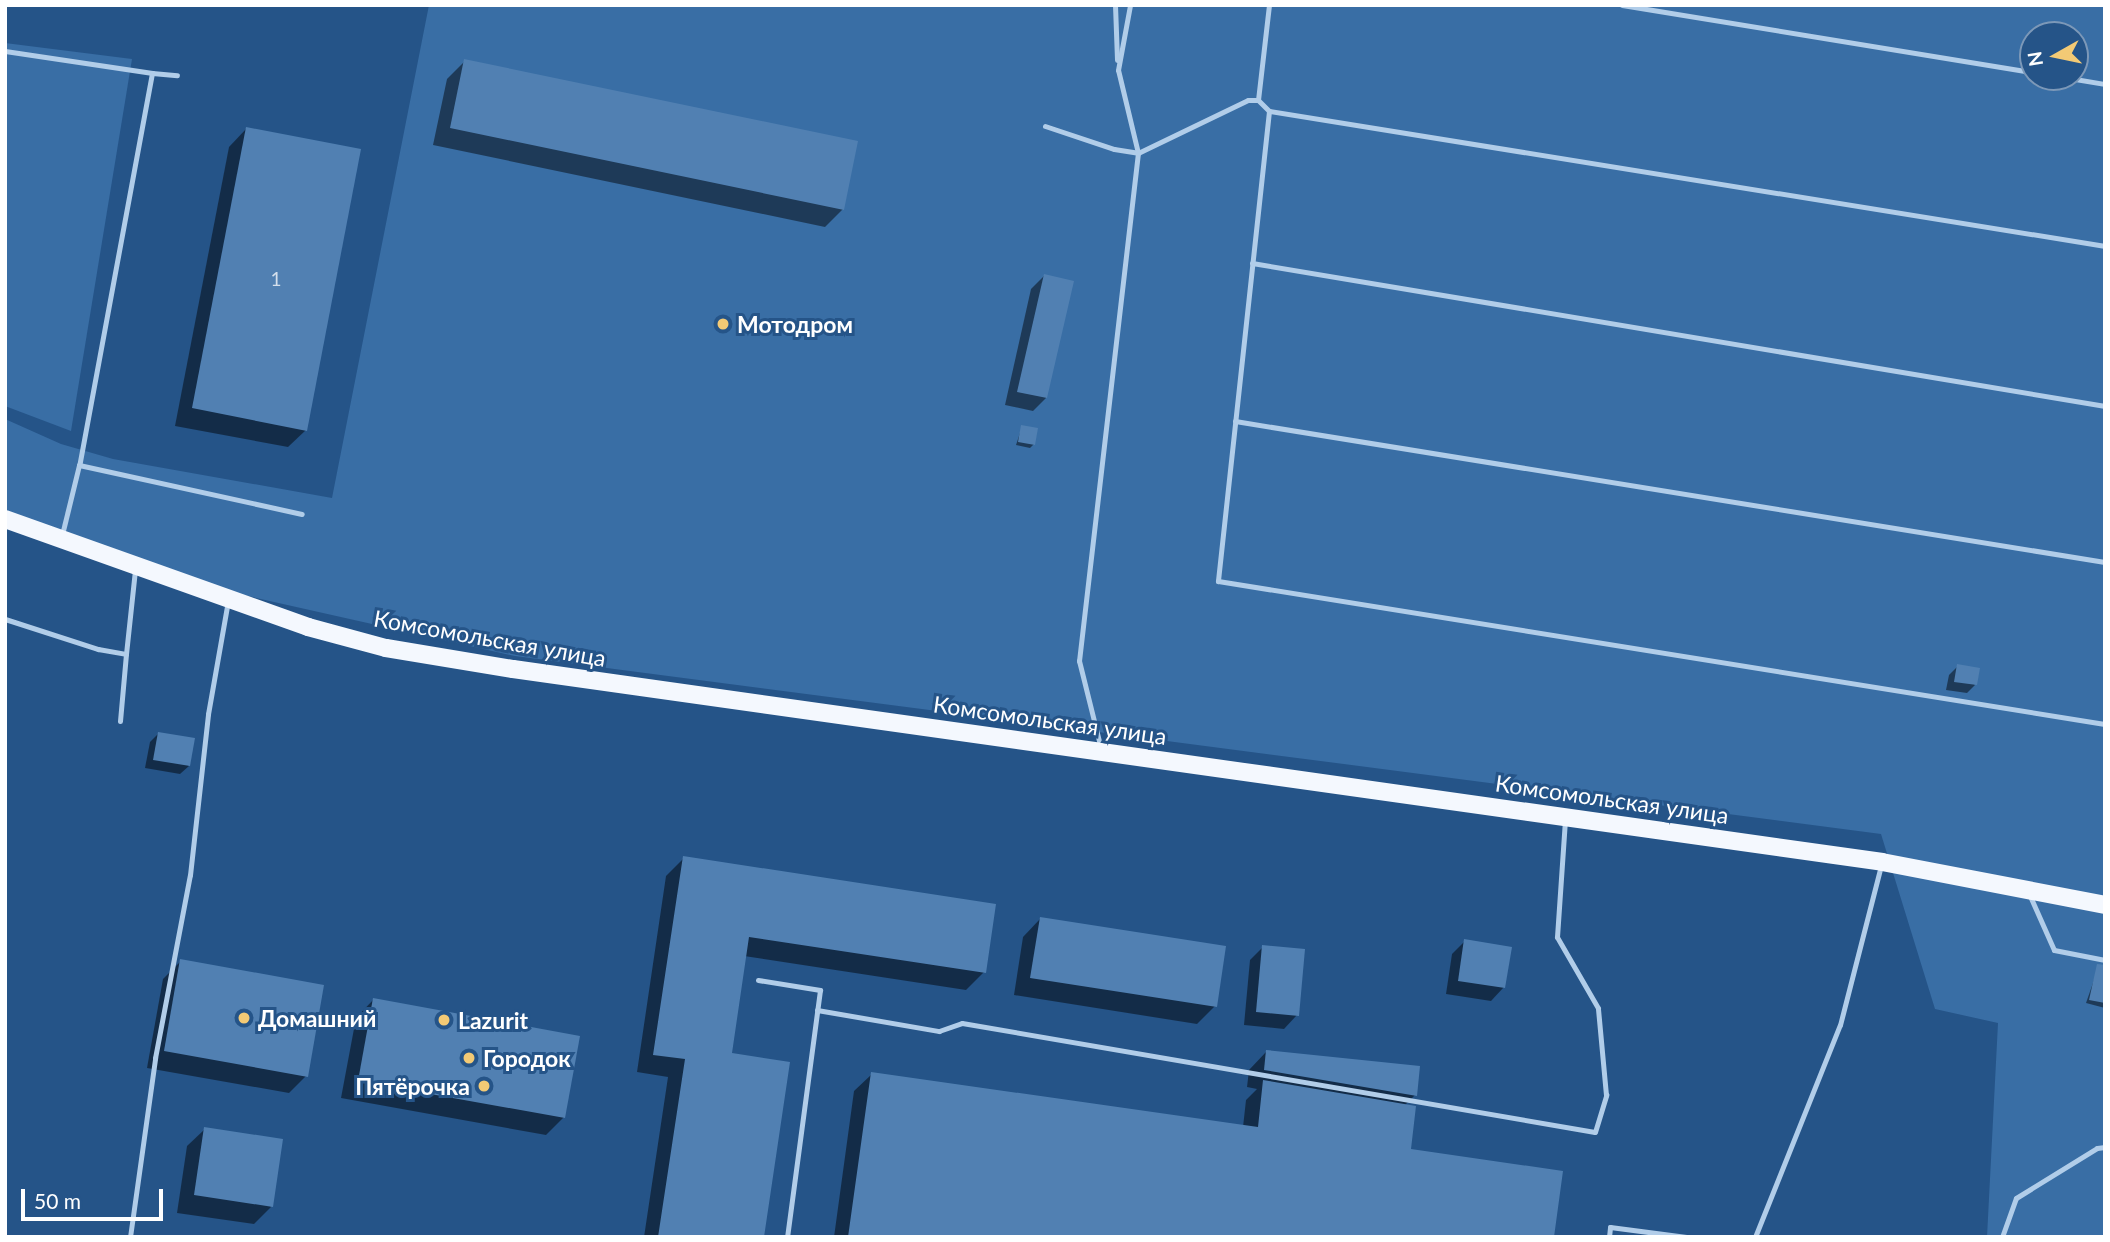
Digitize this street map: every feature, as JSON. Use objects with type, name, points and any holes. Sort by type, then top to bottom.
[{"type":"main road","name":"Комсомольская улица","points":[[5,519],[308,626],[399,650],[513,669],[1882,862],[2105,905]]},
{"type":"lane","points":[[1102,752],[1079,661],[1138,153],[1118,70],[1115,5]]},
{"type":"lane","points":[[1118,70],[1130,5]]},
{"type":"lane","points":[[1258,100],[1269,5]]},
{"type":"lane","points":[[1622,5],[2019,70]]},
{"type":"lane","points":[[5,51],[177,75]]},
{"type":"lane","points":[[61,538],[79,465],[152,73]]},
{"type":"lane","points":[[1045,126],[1114,149],[1138,153],[1248,100],[1258,100],[1269,111],[2105,246]]},
{"type":"lane","points":[[1269,111],[1218,581],[2105,724]]},
{"type":"lane","points":[[1252,263],[2105,406]]},
{"type":"lane","points":[[1235,421],[2105,562]]},
{"type":"lane","points":[[79,465],[302,514]]},
{"type":"lane","points":[[120,721],[136,564]]},
{"type":"lane","points":[[130,1237],[155,1058],[190,875],[208,714],[229,598]]},
{"type":"lane","points":[[5,619],[98,649],[126,654]]},
{"type":"lane","points":[[817,1010],[939,1031],[962,1023],[1595,1132],[1606,1095],[1598,1008],[1558,937],[1565,816]]},
{"type":"lane","points":[[1755,1237],[1840,1025],[1882,862]]},
{"type":"lane","points":[[2027,890],[2054,950],[2105,960]]},
{"type":"lane","points":[[758,980],[820,990],[787,1237]]},
{"type":"lane","points":[[2002,1237],[2016,1198],[2096,1148],[2105,1147]]},
{"type":"lane","points":[[1609,1237],[1611,1227],[1686,1237]]},
{"type":"shaded area","points":[[429,5],[2105,5],[2105,1237],[1987,1237],[1998,1023],[1935,1009],[1881,834],[515,656],[230,592],[5,515],[5,419],[61,444],[113,459],[332,498]]},
{"type":"shaded area","points":[[5,43],[132,59],[71,431],[5,406]]},
{"type":"building","points":[[464,59],[858,141],[844,210],[450,128]]},
{"type":"building","points":[[246,127],[361,149],[307,431],[192,408]]},
{"type":"building","points":[[1044,274],[1074,281],[1047,398],[1017,392]]},
{"type":"building","points":[[1021,425],[1038,428],[1035,445],[1018,442]]},
{"type":"building","points":[[1957,664],[1980,668],[1977,685],[1954,682]]},
{"type":"building","points":[[158,732],[195,738],[190,766],[153,760]]},
{"type":"building","points":[[683,856],[996,904],[986,973],[749,937],[732,1053],[790,1062],[764,1237],[658,1237],[685,1059],[653,1055]]},
{"type":"building","points":[[1040,917],[1226,946],[1217,1007],[1030,978]]},
{"type":"building","points":[[1464,939],[1512,947],[1505,988],[1458,981]]},
{"type":"building","points":[[1262,945],[1305,949],[1299,1016],[1256,1012]]},
{"type":"building","name":"Домашний","points":[[180,959],[324,985],[308,1077],[164,1051]]},
{"type":"building","points":[[2097,964],[2105,965],[2105,1003],[2089,1000]]},
{"type":"building","name":"Городок","points":[[373,998],[580,1036],[565,1118],[358,1081]]},
{"type":"building","points":[[1266,1050],[1420,1066],[1417,1096],[1264,1070]]},
{"type":"building","points":[[871,1072],[1258,1127],[1263,1080],[1416,1106],[1411,1149],[1563,1171],[1554,1237],[848,1237]]},
{"type":"building","points":[[204,1127],[283,1139],[273,1207],[194,1195]]},
{"type":"place","name":"Мотодром","points":[[723,324]]},
{"type":"place","name":"Домашний","points":[[244,1018]]},
{"type":"place","name":"Lazurit","points":[[444,1020]]},
{"type":"place","name":"Городок","points":[[469,1058]]},
{"type":"place","name":"Пятёрочка","points":[[484,1086]]}]
